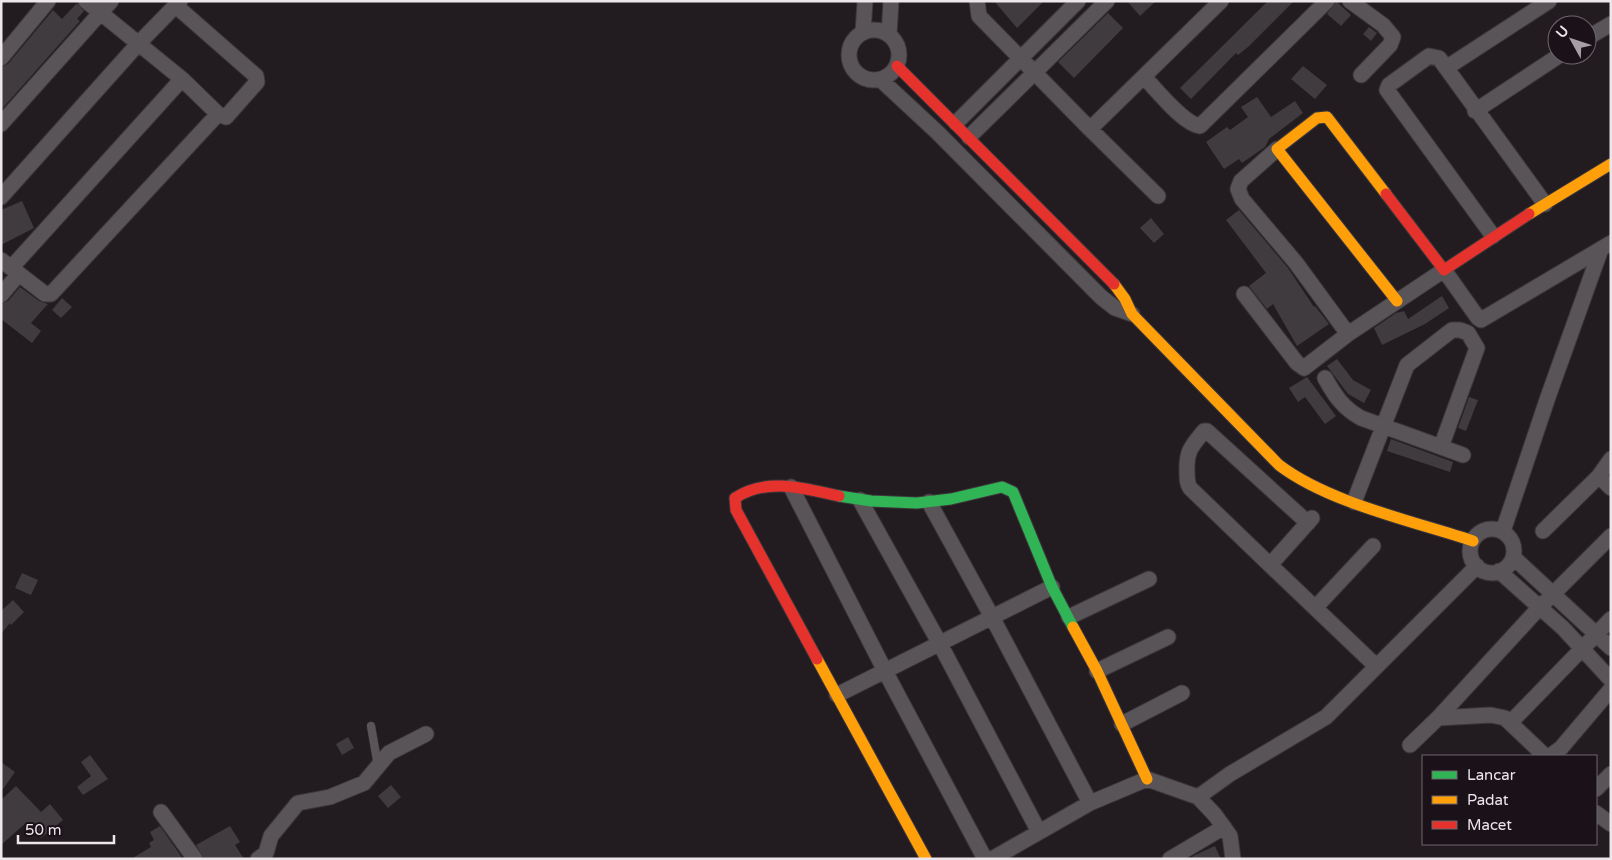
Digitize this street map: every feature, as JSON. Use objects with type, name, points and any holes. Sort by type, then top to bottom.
[{"type":"street","points":[[1,58],[48,1]]},
{"type":"street","points":[[1,197],[138,44],[177,3],[256,76],[257,82],[229,115],[223,117],[182,80],[138,44],[100,14],[86,1]]},
{"type":"street","points":[[1,124],[111,1]]},
{"type":"street","points":[[864,33],[865,1]]},
{"type":"street","points":[[889,35],[890,1]]},
{"type":"street","points":[[977,1],[976,7],[979,16],[1158,196]]},
{"type":"street","points":[[956,123],[1078,1]]},
{"type":"street","points":[[969,137],[1107,1]]},
{"type":"street","points":[[1090,129],[1221,1]]},
{"type":"street","points":[[1144,76],[1193,126],[1200,126],[1327,1]]},
{"type":"street","points":[[1350,1],[1383,25],[1393,37],[1390,44],[1361,74]]},
{"type":"street","points":[[1446,68],[1549,1]]},
{"type":"street","points":[[1597,32],[1611,24]]},
{"type":"street","points":[[877,30],[889,35],[894,40],[899,53],[897,66],[893,72],[880,80],[866,79],[860,76],[852,65],[851,46],[864,33],[877,30]]},
{"type":"street","points":[[1494,236],[1387,90],[1389,84],[1429,56],[1439,58],[1475,111],[1545,204]]},
{"type":"street","points":[[1475,111],[1547,64]]},
{"type":"street","points":[[897,66],[1114,283],[1125,298],[1132,314],[1279,465],[1295,477],[1314,487],[1473,541]]},
{"type":"street","points":[[1,294],[10,268],[182,80]]},
{"type":"street","points":[[880,80],[937,132],[1101,297],[1115,308],[1132,314]]},
{"type":"street","points":[[10,268],[46,294],[53,293],[218,114]]},
{"type":"street","points":[[1348,334],[1296,263],[1242,199],[1238,189],[1241,181],[1277,149],[1318,118],[1327,117],[1481,320],[1606,246]]},
{"type":"street","points":[[1277,149],[1397,301]]},
{"type":"street","points":[[1244,294],[1297,364],[1304,368],[1348,334],[1494,236],[1611,164]]},
{"type":"street","points":[[1503,531],[1548,397],[1606,246]]},
{"type":"street","points":[[1354,502],[1407,365],[1452,330],[1460,330],[1468,333],[1476,348],[1441,447]]},
{"type":"street","points":[[1325,378],[1336,399],[1347,410],[1384,426],[1463,455]]},
{"type":"street","points":[[1270,565],[1310,520],[1204,430],[1186,456],[1188,485],[1270,565],[1376,666]]},
{"type":"street","points":[[1544,532],[1599,476],[1610,458]]},
{"type":"street","points":[[1599,476],[1611,488]]},
{"type":"street","points":[[926,859],[736,510],[735,498],[743,491],[761,485],[791,487],[860,500],[929,502],[1002,487],[1013,492],[1052,587],[1097,671],[1147,779]]},
{"type":"street","points":[[791,487],[885,671],[985,859]]},
{"type":"street","points":[[860,500],[940,644],[1039,832]]},
{"type":"street","points":[[929,502],[1090,803]]},
{"type":"street","points":[[1486,530],[1503,531],[1514,545],[1513,557],[1505,568],[1499,571],[1487,572],[1477,566],[1471,557],[1473,541],[1486,530]]},
{"type":"street","points":[[1410,745],[1438,718],[1539,608],[1611,536]]},
{"type":"street","points":[[1315,608],[1373,546]]},
{"type":"street","points":[[1513,557],[1611,648]]},
{"type":"street","points":[[1201,794],[1230,774],[1320,721],[1477,566]]},
{"type":"street","points":[[1499,571],[1582,648],[1611,680]]},
{"type":"street","points":[[1069,617],[1149,579]]},
{"type":"street","points":[[837,696],[1052,587]]},
{"type":"street","points":[[1511,722],[1611,619]]},
{"type":"street","points":[[1097,671],[1168,637]]},
{"type":"street","points":[[1559,753],[1611,689]]},
{"type":"street","points":[[1122,724],[1182,693]]},
{"type":"street","points":[[1438,718],[1491,715],[1511,722],[1544,755]]},
{"type":"street","points":[[264,857],[271,836],[298,803],[330,797],[364,783],[389,753],[426,734]]},
{"type":"street","points":[[1597,788],[1611,774]]},
{"type":"street","points":[[992,859],[1090,803],[1147,779],[1201,794],[1230,836],[1233,859]]},
{"type":"street","points":[[161,812],[195,859]]},
{"type":"street","points":[[1597,814],[1611,824]]},
{"type":"street","points":[[1170,859],[1224,827]]},
{"type":"lane","points":[[371,726],[378,766]]},
{"type":"building","points":[[994,1],[1044,1],[1017,28]]},
{"type":"building","points":[[1127,1],[1156,1],[1140,16]]},
{"type":"building","points":[[1268,1],[1294,1],[1248,47],[1238,55],[1236,53],[1191,99],[1180,88]]},
{"type":"building","points":[[1336,1],[1351,15],[1341,26],[1327,14]]},
{"type":"building","points":[[77,3],[84,11],[77,19],[80,21],[1,110],[1,67],[8,64],[53,10],[62,19]]},
{"type":"building","points":[[1108,13],[1123,28],[1074,78],[1058,62]]},
{"type":"building","points":[[1369,27],[1377,33],[1371,41],[1363,34]]},
{"type":"building","points":[[1303,66],[1327,85],[1315,99],[1291,79]]},
{"type":"building","points":[[1257,97],[1271,117],[1295,101],[1303,113],[1269,139],[1265,147],[1242,163],[1239,159],[1224,169],[1206,142],[1227,127],[1230,130],[1248,117],[1241,107]]},
{"type":"building","points":[[22,201],[34,228],[1,245],[1,210]]},
{"type":"building","points":[[1239,210],[1288,268],[1314,307],[1329,324],[1297,346],[1273,304],[1267,309],[1249,286],[1266,273],[1226,220]]},
{"type":"building","points":[[1151,218],[1164,234],[1154,243],[1140,228]]},
{"type":"building","points":[[20,287],[39,301],[48,304],[31,323],[41,331],[32,343],[1,319],[1,304],[8,301]]},
{"type":"building","points":[[1442,296],[1449,308],[1425,324],[1382,345],[1374,328],[1396,313],[1404,311],[1408,319]]},
{"type":"building","points":[[62,298],[72,307],[61,318],[52,310]]},
{"type":"building","points":[[1337,359],[1353,380],[1371,390],[1364,403],[1348,394],[1327,366]]},
{"type":"building","points":[[1307,377],[1336,416],[1325,424],[1305,397],[1298,402],[1289,388]]},
{"type":"building","points":[[1469,397],[1478,400],[1466,431],[1458,428]]},
{"type":"building","points":[[1391,439],[1453,462],[1450,472],[1387,451]]},
{"type":"building","points":[[22,573],[38,580],[31,595],[15,588]]},
{"type":"building","points":[[13,600],[24,612],[11,625],[10,623],[1,634],[1,611]]},
{"type":"building","points":[[348,737],[354,748],[342,755],[336,744]]},
{"type":"building","points":[[90,755],[108,779],[83,795],[77,787],[91,776],[81,762]]},
{"type":"building","points":[[1,762],[15,772],[1,792]]},
{"type":"building","points":[[391,785],[401,797],[388,808],[378,796]]},
{"type":"building","points":[[16,786],[41,812],[50,804],[63,820],[41,838],[27,822],[1,845],[1,800]]},
{"type":"building","points":[[160,826],[183,859],[131,859],[151,847],[149,843],[154,840],[150,832]]},
{"type":"building","points":[[230,826],[240,842],[235,845],[244,859],[204,859],[196,845]]},
{"type":"building","points":[[1215,846],[1221,859],[1189,859],[1195,855]]},
{"type":"traffic: fast","points":[[839,496],[871,501],[917,503],[951,499],[1002,487],[1013,492],[1052,587],[1073,627]]},
{"type":"traffic: slow","points":[[1386,194],[1327,117],[1317,118],[1277,149],[1397,301]]},
{"type":"traffic: slow","points":[[1529,214],[1611,164]]},
{"type":"traffic: slow","points":[[1114,284],[1125,299],[1132,314],[1279,465],[1322,490],[1372,510],[1473,541]]},
{"type":"traffic: slow","points":[[1073,627],[1097,671],[1147,779]]},
{"type":"traffic: slow","points":[[817,659],[926,859]]},
{"type":"traffic: jam","points":[[897,66],[1114,284]]},
{"type":"traffic: jam","points":[[1386,194],[1444,270],[1529,214]]},
{"type":"traffic: jam","points":[[817,659],[736,510],[735,498],[747,492],[772,486],[786,486],[839,496]]}]
